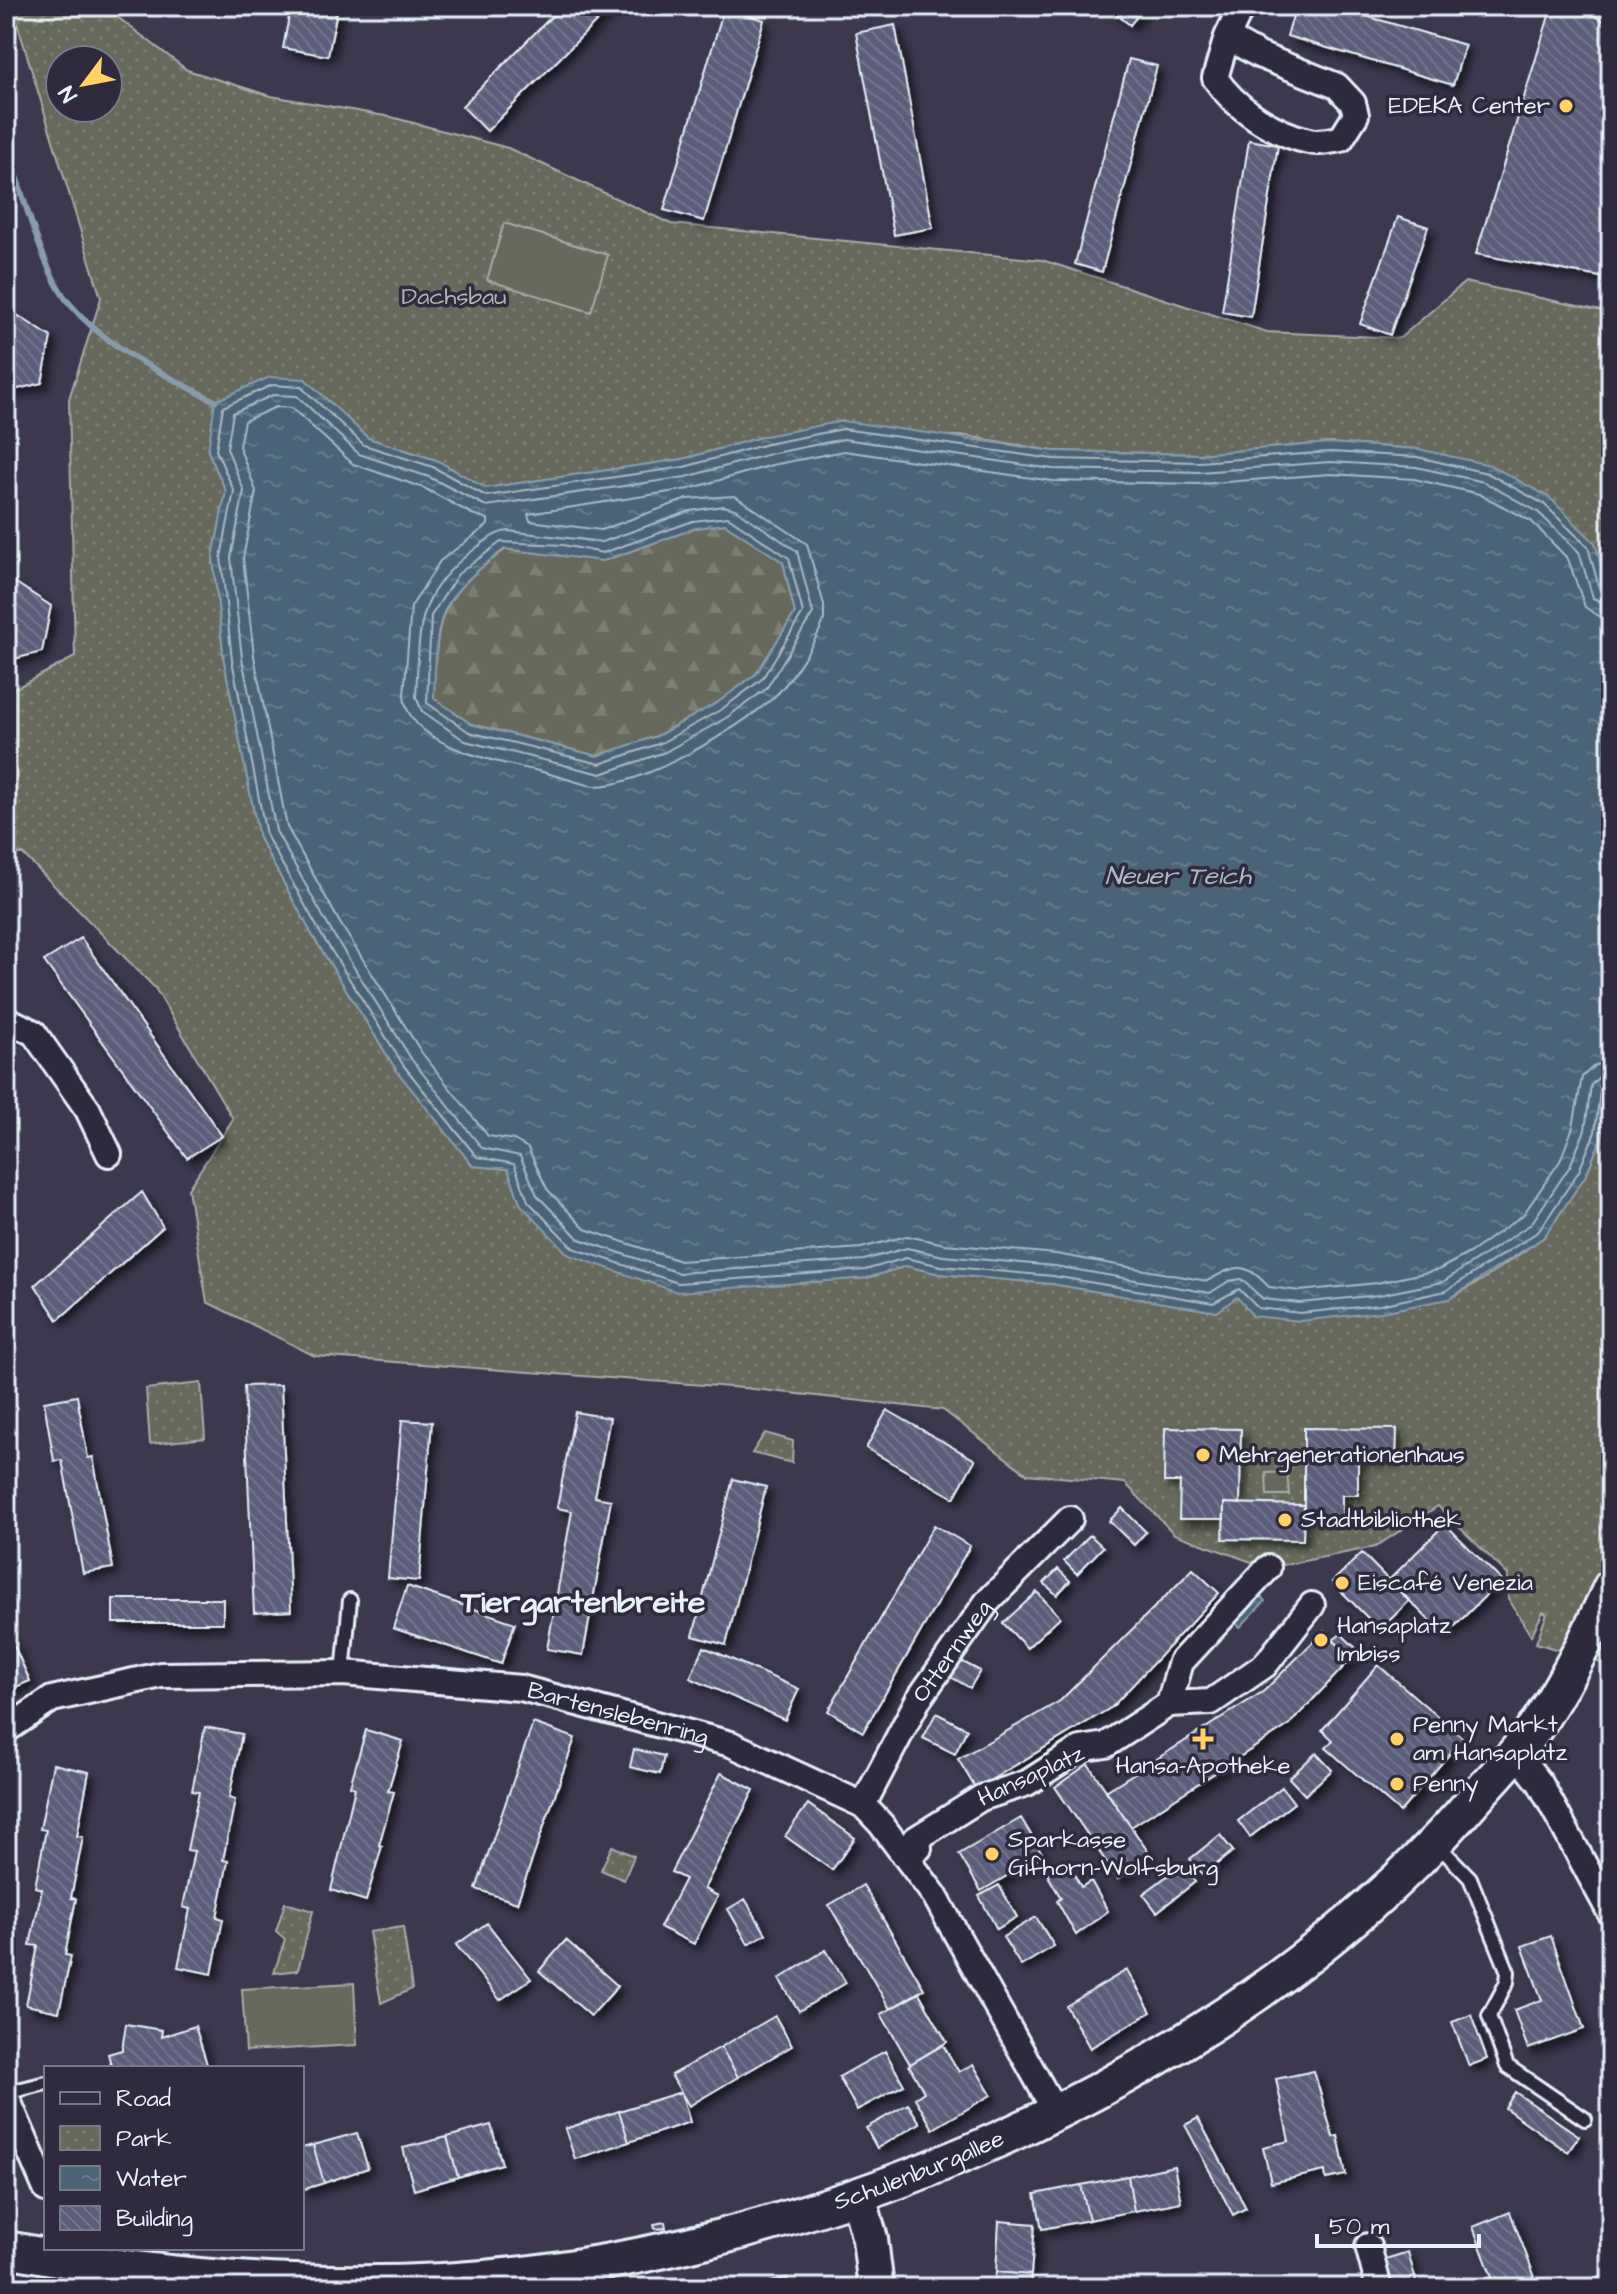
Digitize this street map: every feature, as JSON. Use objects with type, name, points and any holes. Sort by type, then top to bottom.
[{"type":"street","points":[[1227,37],[1259,55],[1337,86],[1353,103],[1356,115],[1341,139],[1311,142],[1278,129],[1232,102],[1215,78],[1227,37],[1242,6]]},
{"type":"street","points":[[6,1019],[34,1033],[88,1110],[109,1154]]},
{"type":"street","name":"Otternweg","points":[[863,1805],[918,1700],[987,1602],[1070,1519]]},
{"type":"street","points":[[1268,1568],[1181,1662],[1169,1704],[1211,1702],[1265,1665],[1312,1605]]},
{"type":"street","name":"Schulenburgallee","points":[[6,2249],[58,2253],[208,2279],[325,2284],[445,2284],[579,2265],[697,2243],[858,2196],[1056,2113],[1205,2028],[1309,1958],[1436,1843],[1516,1753],[1545,1714],[1611,1587]]},
{"type":"street","name":"Bartenslebenring","points":[[6,1730],[52,1699],[161,1675],[343,1673],[521,1688],[731,1744],[863,1805],[907,1856],[935,1896],[1056,2113]]},
{"type":"street","name":"Hansaplatz","points":[[907,1856],[919,1848],[914,1840],[981,1798],[1027,1783],[1080,1749],[1106,1745],[1169,1704]]},
{"type":"street","points":[[1516,1753],[1540,1783],[1611,1914]]},
{"type":"street","points":[[6,2095],[44,2184]]},
{"type":"street","points":[[858,2196],[870,2239],[876,2288]]},
{"type":"street","points":[[1368,2246],[1379,2288]]},
{"type":"lane","points":[[343,1673],[350,1600]]},
{"type":"lane","points":[[1436,1843],[1470,1878],[1508,1972],[1507,1982],[1489,2016],[1507,2066],[1585,2119]]},
{"type":"lane","points":[[6,2095],[44,2084]]},
{"type":"green space","name":"Dachsbau","points":[[12,6],[103,6],[187,70],[271,96],[391,117],[508,148],[671,224],[1042,260],[1267,332],[1400,338],[1465,282],[1611,313],[1611,601],[1595,543],[1418,449],[1329,443],[1199,454],[1053,451],[966,436],[765,436],[683,459],[486,488],[436,460],[368,438],[305,379],[208,451],[226,491],[213,557],[224,661],[259,838],[314,938],[397,1071],[473,1166],[508,1169],[521,1205],[810,1282],[867,1278],[906,1266],[940,1274],[1052,1284],[1217,1312],[1237,1296],[1449,1299],[1544,1237],[1586,1175],[1603,1134],[1611,1057],[1611,1666],[1536,1643],[1547,1614],[1543,1612],[1531,1636],[1508,1598],[1508,1575],[1438,1506],[1375,1547],[1268,1568],[1174,1534],[1125,1483],[1027,1474],[943,1410],[744,1388],[315,1356],[207,1302],[188,1189],[233,1119],[155,988],[23,854],[6,854],[6,689],[18,687],[75,657],[69,399],[101,298],[48,124],[124,124],[124,44],[44,44],[44,111]]},
{"type":"green space","points":[[504,223],[608,255],[591,312],[487,280]]},
{"type":"green space","points":[[725,524],[783,562],[795,613],[756,674],[717,703],[657,736],[597,756],[471,724],[433,698],[437,646],[445,612],[465,583],[506,549],[603,561],[696,528]]},
{"type":"green space","points":[[201,1383],[205,1438],[150,1444],[146,1389]]},
{"type":"green space","points":[[765,1433],[793,1441],[792,1463],[752,1453]]},
{"type":"green space","points":[[1287,1472],[1289,1495],[1267,1495],[1266,1473]]},
{"type":"green space","points":[[612,1846],[634,1856],[624,1880],[601,1870]]},
{"type":"green space","points":[[285,1903],[313,1911],[298,1970],[274,1973],[285,1939],[276,1931]]},
{"type":"green space","points":[[403,1927],[412,1989],[381,2003],[369,1932]]},
{"type":"green space","points":[[354,1983],[357,2045],[246,2051],[242,1989]]},
{"type":"water","name":"Neuer Teich","points":[[270,377],[305,379],[368,438],[436,460],[486,488],[683,459],[765,436],[843,421],[1053,451],[1199,454],[1329,443],[1418,449],[1490,465],[1549,497],[1595,543],[1611,601],[1611,1057],[1603,1134],[1586,1175],[1544,1237],[1449,1299],[1381,1312],[1300,1321],[1253,1316],[1237,1297],[1217,1312],[1052,1284],[940,1274],[906,1266],[867,1278],[677,1292],[569,1255],[521,1205],[508,1169],[473,1166],[397,1071],[314,938],[259,838],[224,661],[213,557],[226,491],[208,451],[215,401]],"holes":[[[725,524],[783,562],[795,613],[756,674],[717,703],[657,736],[597,756],[471,724],[434,698],[439,628],[444,612],[465,582],[505,549],[603,561],[696,528]]]},
{"type":"water","points":[[1254,1590],[1265,1601],[1240,1627],[1229,1617]]},
{"type":"building","points":[[291,6],[338,6],[328,56],[283,48]]},
{"type":"building","points":[[562,6],[612,6],[487,131],[462,106]]},
{"type":"building","points":[[1106,6],[1145,6],[1130,25]]},
{"type":"building","points":[[1296,6],[1332,6],[1465,45],[1453,85],[1287,36]]},
{"type":"building","name":"EDEKA Center","points":[[1552,6],[1574,6],[1611,24],[1611,279],[1476,254]]},
{"type":"building","points":[[724,8],[764,20],[704,221],[664,210]]},
{"type":"building","points":[[895,25],[933,228],[894,235],[856,33]]},
{"type":"building","points":[[1129,59],[1157,66],[1102,272],[1075,264]]},
{"type":"building","points":[[1249,140],[1278,145],[1251,317],[1222,312]]},
{"type":"building","points":[[1398,217],[1428,227],[1390,335],[1360,324]]},
{"type":"building","points":[[14,313],[51,337],[42,383],[6,392],[6,317]]},
{"type":"building","points":[[13,581],[51,606],[42,652],[6,661],[6,586]]},
{"type":"building","points":[[81,938],[222,1136],[187,1158],[44,961]]},
{"type":"building","points":[[142,1192],[163,1227],[58,1320],[35,1285]]},
{"type":"building","points":[[281,1385],[291,1611],[254,1613],[244,1386]]},
{"type":"building","points":[[77,1396],[88,1458],[93,1457],[113,1568],[83,1573],[62,1460],[54,1461],[44,1402]]},
{"type":"building","points":[[887,1410],[975,1460],[954,1498],[866,1448]]},
{"type":"building","points":[[575,1412],[610,1418],[595,1497],[611,1500],[583,1655],[547,1649],[572,1511],[557,1508]]},
{"type":"building","points":[[402,1420],[432,1422],[419,1581],[388,1578]]},
{"type":"building","name":"Mehrgenerationenhaus","points":[[1165,1428],[1241,1429],[1240,1504],[1224,1503],[1224,1519],[1179,1519],[1180,1482],[1164,1482]]},
{"type":"building","points":[[1304,1428],[1397,1429],[1396,1459],[1358,1459],[1358,1495],[1342,1495],[1342,1518],[1304,1517]]},
{"type":"building","points":[[733,1479],[766,1487],[726,1645],[693,1636]]},
{"type":"building","points":[[1224,1503],[1304,1505],[1303,1540],[1223,1539]]},
{"type":"building","points":[[1122,1508],[1146,1532],[1134,1545],[1109,1521]]},
{"type":"building","points":[[1445,1524],[1501,1580],[1445,1636],[1389,1580]]},
{"type":"building","points":[[934,1525],[970,1546],[863,1732],[828,1711]]},
{"type":"building","points":[[1090,1535],[1103,1547],[1077,1574],[1064,1561]]},
{"type":"building","points":[[1362,1553],[1409,1601],[1380,1630],[1332,1582]]},
{"type":"building","points":[[1058,1569],[1070,1581],[1057,1595],[1044,1583]]},
{"type":"building","points":[[1193,1569],[1219,1593],[1112,1707],[976,1789],[958,1759],[1060,1701]]},
{"type":"building","points":[[407,1586],[515,1623],[501,1664],[393,1628]]},
{"type":"building","points":[[1037,1592],[1060,1617],[1027,1648],[1003,1623]]},
{"type":"building","points":[[113,1599],[223,1599],[223,1623],[113,1623]]},
{"type":"building","points":[[6,1628],[30,1681],[6,1691]]},
{"type":"building","points":[[1324,1631],[1352,1658],[1289,1725],[1131,1827],[1106,1791],[1264,1691]]},
{"type":"building","points":[[1341,1634],[1359,1651],[1352,1658],[1333,1640]]},
{"type":"building","points":[[704,1647],[799,1689],[785,1720],[690,1678]]},
{"type":"building","points":[[961,1661],[980,1671],[970,1688],[951,1677]]},
{"type":"building","name":"Penny Markt am Hansaplatz","points":[[1378,1665],[1463,1738],[1400,1812],[1326,1748],[1333,1740],[1322,1730]]},
{"type":"building","points":[[936,1713],[967,1729],[955,1754],[923,1738]]},
{"type":"building","points":[[533,1723],[575,1738],[517,1903],[476,1889]]},
{"type":"building","points":[[205,1727],[242,1734],[229,1798],[235,1800],[223,1860],[228,1861],[217,1917],[223,1919],[212,1974],[178,1967],[190,1909],[183,1907],[194,1851],[187,1850],[199,1792],[192,1791]]},
{"type":"building","points":[[366,1730],[403,1741],[388,1791],[394,1792],[366,1901],[331,1890],[355,1788],[350,1786]]},
{"type":"building","points":[[634,1749],[664,1756],[660,1774],[630,1767]]},
{"type":"building","points":[[1316,1753],[1332,1770],[1305,1795],[1289,1778]]},
{"type":"building","points":[[53,1764],[89,1772],[77,1836],[83,1837],[71,1898],[76,1899],[65,1955],[71,1956],[59,2012],[26,2005],[38,1946],[30,1945],[42,1889],[35,1887],[46,1830],[40,1829]]},
{"type":"building","points":[[1088,1764],[1151,1856],[1118,1879],[1055,1787]]},
{"type":"building","points":[[721,1773],[754,1790],[704,1889],[718,1896],[694,1944],[660,1927],[685,1879],[671,1872]]},
{"type":"building","points":[[1282,1787],[1294,1803],[1250,1837],[1238,1821]]},
{"type":"building","points":[[808,1804],[855,1838],[832,1870],[785,1836]]},
{"type":"building","points":[[1021,1818],[1043,1855],[981,1891],[959,1854]]},
{"type":"building","points":[[1220,1835],[1233,1851],[1203,1875],[1190,1859]]},
{"type":"building","points":[[1182,1865],[1195,1882],[1157,1912],[1143,1894]]},
{"type":"building","points":[[1060,1866],[1074,1874],[1081,1887],[1091,1881],[1108,1911],[1076,1935],[1057,1901],[1061,1898],[1047,1874]]},
{"type":"building","points":[[863,1885],[924,1989],[890,2009],[829,1905]]},
{"type":"building","points":[[999,1885],[1017,1917],[997,1929],[979,1896]]},
{"type":"building","points":[[745,1899],[766,1934],[748,1944],[728,1909]]},
{"type":"building","points":[[1036,1917],[1054,1946],[1021,1966],[1003,1937]]},
{"type":"building","points":[[487,1923],[531,1979],[500,2000],[456,1945]]},
{"type":"building","points":[[1551,1936],[1584,2029],[1528,2049],[1514,2010],[1542,2000],[1522,1946]]},
{"type":"building","points":[[566,1940],[618,1986],[591,2016],[539,1971]]},
{"type":"building","points":[[826,1950],[846,1983],[799,2011],[779,1979]]},
{"type":"building","points":[[1127,1970],[1151,2012],[1090,2048],[1066,2006]]},
{"type":"building","points":[[919,1993],[947,2042],[910,2064],[881,2014]]},
{"type":"building","points":[[1471,2015],[1487,2059],[1469,2066],[1452,2022]]},
{"type":"building","points":[[775,2016],[792,2046],[738,2077],[721,2047]]},
{"type":"building","points":[[126,2024],[162,2030],[161,2037],[195,2026],[207,2064],[111,2066],[108,2054],[122,2050]]},
{"type":"building","points":[[943,2045],[959,2072],[973,2064],[991,2095],[933,2129],[915,2098],[924,2092],[909,2065]]},
{"type":"building","points":[[721,2047],[738,2077],[689,2106],[671,2075]]},
{"type":"building","points":[[885,2051],[904,2085],[857,2110],[839,2077]]},
{"type":"building","points":[[1314,2071],[1333,2137],[1338,2136],[1346,2175],[1326,2179],[1325,2171],[1271,2183],[1263,2147],[1289,2141],[1276,2079]]},
{"type":"building","points":[[681,2092],[690,2122],[629,2142],[619,2111]]},
{"type":"building","points":[[1515,2092],[1579,2136],[1568,2152],[1505,2108]]},
{"type":"building","points":[[908,2104],[920,2123],[877,2148],[866,2128]]},
{"type":"building","points":[[619,2111],[629,2142],[575,2159],[565,2129]]},
{"type":"building","points":[[1198,2118],[1246,2208],[1233,2215],[1185,2125]]},
{"type":"building","points":[[491,2125],[502,2164],[458,2177],[447,2137]]},
{"type":"building","points":[[357,2133],[368,2168],[324,2183],[313,2145]]},
{"type":"building","points":[[447,2137],[458,2177],[414,2190],[403,2148]]},
{"type":"building","points":[[313,2145],[324,2183],[304,2189],[304,2147]]},
{"type":"building","points":[[1174,2166],[1181,2202],[1134,2211],[1128,2176]]},
{"type":"building","points":[[1128,2176],[1134,2211],[1089,2220],[1081,2185]]},
{"type":"building","points":[[1081,2185],[1089,2220],[1042,2229],[1035,2194]]},
{"type":"building","points":[[1510,2212],[1539,2288],[1496,2288],[1473,2227]]},
{"type":"building","points":[[999,2221],[1035,2224],[1031,2275],[996,2272]]},
{"type":"building","points":[[665,2222],[666,2228],[655,2229],[654,2224]]},
{"type":"building","points":[[1408,2252],[1418,2288],[1386,2288],[1379,2261]]},
{"type":"building","points":[[996,2272],[1031,2275],[1030,2288],[994,2288]]},
{"type":"building","points":[[787,2278],[789,2288],[763,2288],[762,2284]]},
{"type":"waterway","points":[[6,145],[41,250],[69,303],[118,347],[215,401]]},
{"type":"place","name":"EDEKA Center","points":[[1566,106]]},
{"type":"place","name":"Mehrgenerationenhaus","points":[[1203,1455]]},
{"type":"place","name":"Stadtbibliothek","points":[[1285,1520]]},
{"type":"place","name":"Eiscafé Venezia","points":[[1342,1583]]},
{"type":"place","name":"Hansaplatz Imbiss","points":[[1321,1640]]},
{"type":"place","name":"Hansa-Apotheke","points":[[1203,1739]]},
{"type":"place","name":"Penny Markt am Hansaplatz","points":[[1397,1739]]},
{"type":"place","name":"Penny","points":[[1397,1784]]},
{"type":"place","name":"Sparkasse Gifhorn-Wolfsburg","points":[[992,1854]]},
{"type":"district","name":"Tiergartenbreite","points":[[583,1602]]}]
